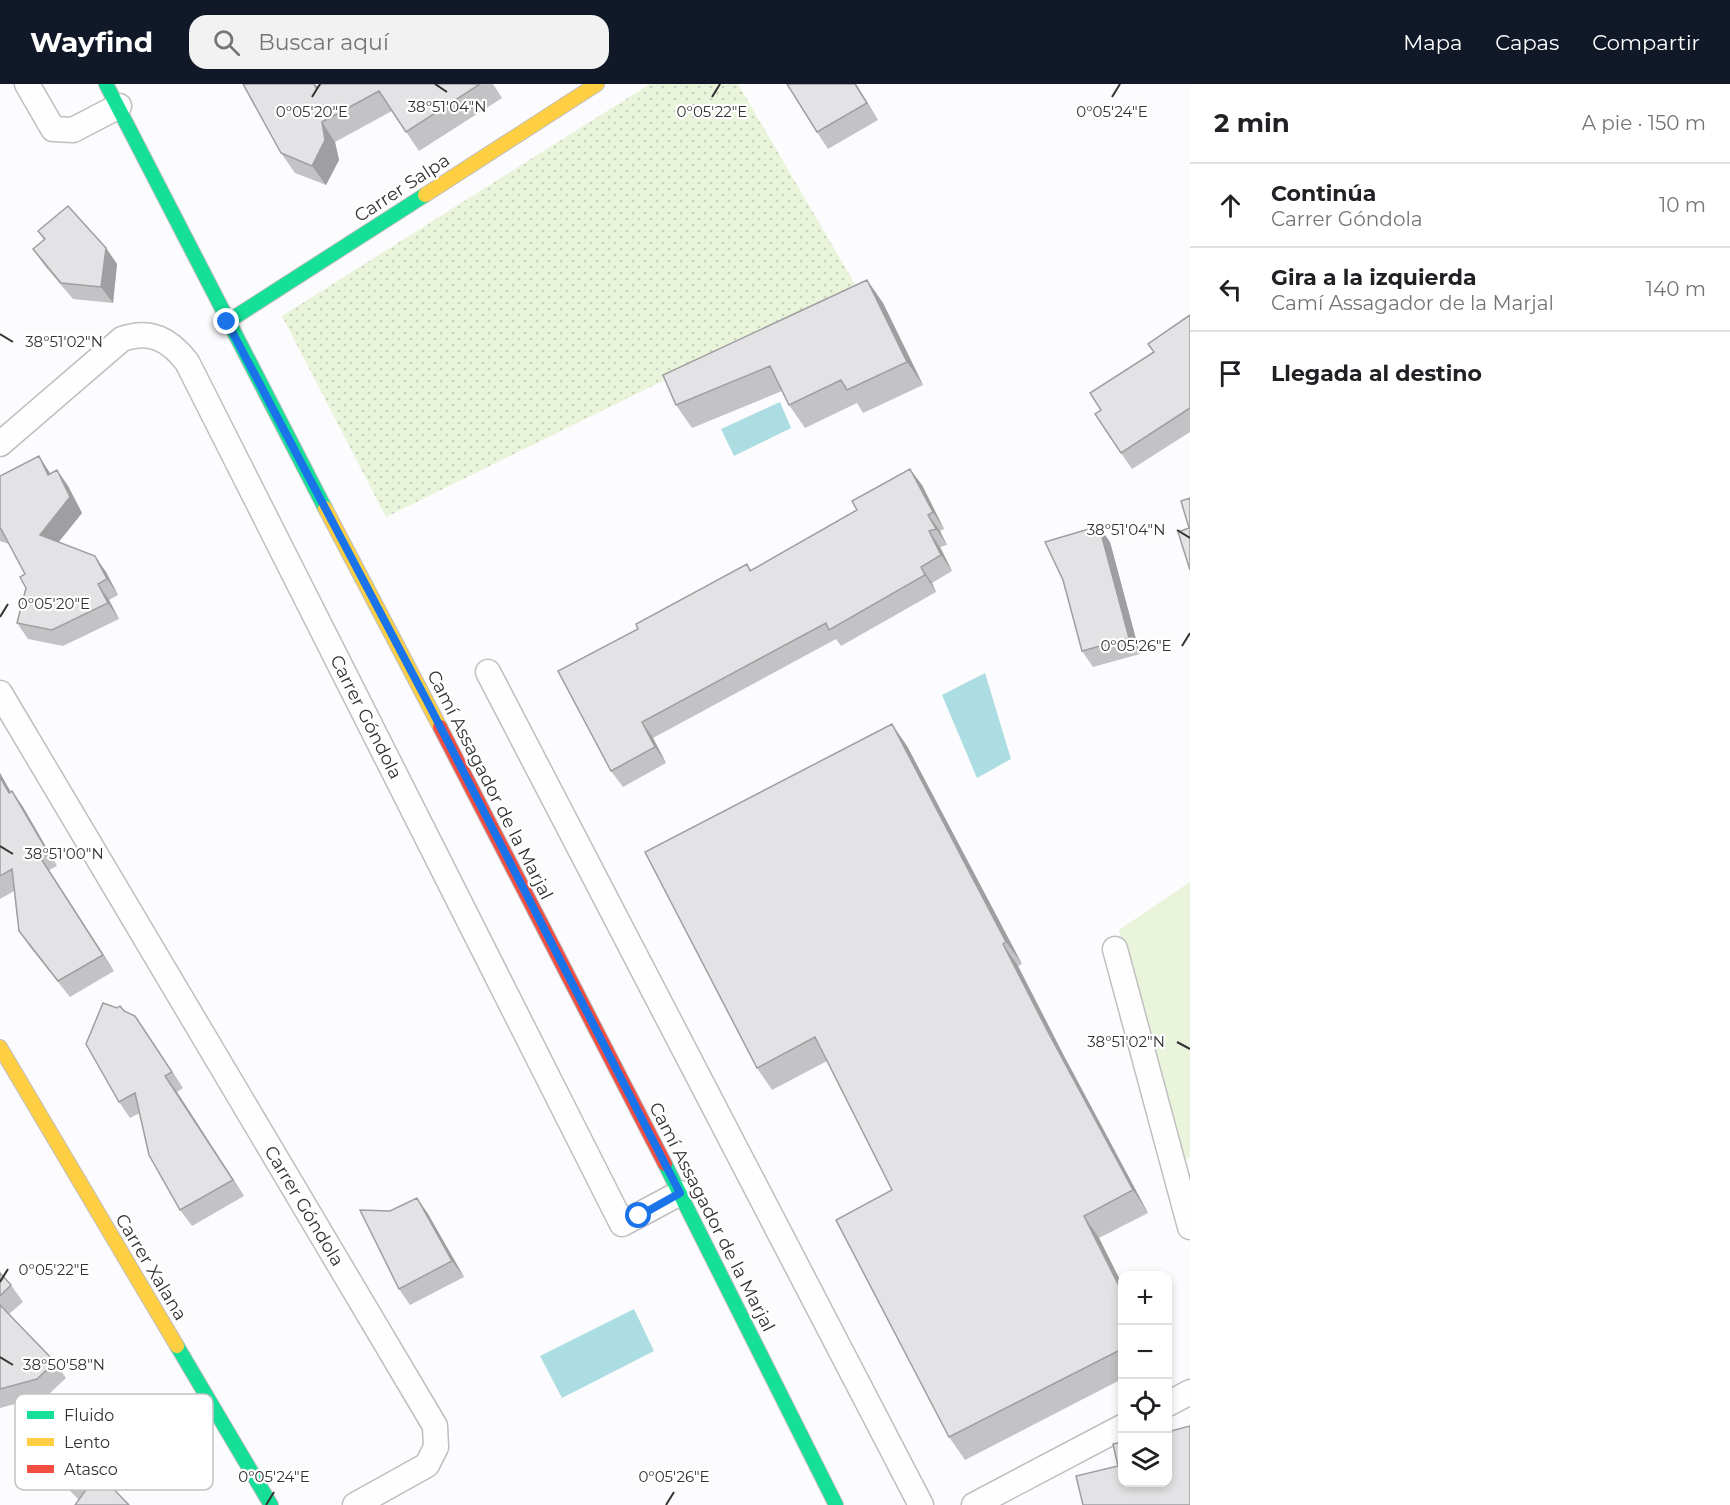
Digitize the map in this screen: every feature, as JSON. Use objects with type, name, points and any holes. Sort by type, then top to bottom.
[{"type":"street","name":"Camí Assagador de la Marjal","points":[[106,84],[227,322],[433,714],[680,1193],[836,1505]]},
{"type":"street","name":"Carrer Salpa","points":[[227,322],[597,84]]},
{"type":"street","name":"Carrer Xalana","points":[[0,1047],[206,1394]]},
{"type":"street","name":"Carrer Xalana","points":[[213,1406],[272,1505]]},
{"type":"lane","points":[[27,84],[53,129],[73,130],[119,106]]},
{"type":"lane","name":"Carrer Góndola","points":[[0,444],[122,339],[146,334],[158,337],[178,351],[187,362],[622,1224],[680,1193]]},
{"type":"lane","points":[[488,672],[921,1505]]},
{"type":"lane","name":"Carrer Góndola","points":[[0,693],[435,1426],[436,1447],[427,1464],[355,1505]]},
{"type":"lane","points":[[1115,949],[1190,1227]]},
{"type":"lane","points":[[1172,1401],[1190,1392]]},
{"type":"lane","points":[[974,1505],[1118,1429]]},
{"type":"green space","points":[[650,84],[738,84],[856,286],[386,517],[282,316]]},
{"type":"green space","points":[[1190,882],[1190,1157],[1184,1161],[1119,930]]},
{"type":"water","points":[[780,402],[791,428],[734,456],[721,429]]},
{"type":"water","points":[[985,673],[1011,759],[977,778],[942,695]]},
{"type":"water","points":[[634,1309],[654,1351],[562,1398],[540,1356]]},
{"type":"building","points":[[243,84],[314,84],[316,88],[322,84],[480,84],[406,132],[379,91],[322,122],[325,140],[312,166],[281,153]]},
{"type":"building","points":[[787,84],[855,84],[867,103],[817,132]]},
{"type":"building","points":[[68,206],[106,248],[101,287],[61,283],[33,249],[45,239],[38,231]]},
{"type":"building","points":[[867,280],[907,362],[847,390],[841,380],[789,405],[770,366],[676,405],[663,375]]},
{"type":"building","points":[[1190,315],[1190,408],[1121,453],[1095,414],[1101,410],[1090,393],[1154,352],[1148,344]]},
{"type":"building","points":[[39,456],[48,475],[57,470],[70,497],[40,535],[95,556],[107,579],[98,584],[108,603],[52,630],[17,623],[26,588],[20,577],[25,574],[0,529],[0,476]]},
{"type":"building","points":[[910,469],[933,512],[928,515],[936,529],[929,531],[941,555],[921,567],[925,575],[829,630],[826,623],[642,722],[655,747],[611,771],[558,671],[638,629],[636,624],[747,564],[750,571],[857,510],[852,501]]},
{"type":"building","points":[[1190,498],[1190,570],[1178,532],[1189,528],[1181,501]]},
{"type":"building","points":[[1099,526],[1129,638],[1082,651],[1063,580],[1045,542]]},
{"type":"building","points":[[892,724],[1006,942],[1003,944],[1048,1032],[1133,1190],[1084,1216],[1118,1284],[1118,1351],[949,1437],[836,1220],[892,1190],[815,1037],[757,1068],[645,852]]},
{"type":"building","points":[[0,777],[9,793],[12,791],[46,849],[38,854],[103,955],[58,981],[19,931],[12,869],[0,876]]},
{"type":"building","points":[[103,1003],[117,1008],[120,1006],[124,1011],[135,1016],[172,1072],[165,1076],[233,1180],[180,1210],[149,1155],[135,1093],[119,1102],[86,1044]]},
{"type":"building","points":[[417,1198],[452,1261],[399,1289],[360,1210],[390,1211]]},
{"type":"building","points":[[0,1273],[11,1285],[0,1296]]},
{"type":"building","points":[[0,1305],[55,1362],[37,1379],[0,1389]]},
{"type":"building","points":[[1190,1426],[1190,1505],[1083,1505],[1076,1476],[1118,1466],[1118,1487],[1172,1487],[1172,1431]]},
{"type":"building","points":[[1118,1443],[1118,1466],[1113,1444]]},
{"type":"building","points":[[86,1490],[114,1490],[129,1505],[75,1505]]},
{"type":"traffic: fast","points":[[106,84],[325,508]]},
{"type":"traffic: fast","points":[[227,322],[425,195]]},
{"type":"traffic: fast","points":[[665,1164],[836,1505]]},
{"type":"traffic: fast","points":[[177,1346],[205,1394]]},
{"type":"traffic: fast","points":[[213,1407],[271,1505]]},
{"type":"traffic: slow","points":[[425,195],[597,84]]},
{"type":"traffic: slow","points":[[325,508],[440,727]]},
{"type":"traffic: slow","points":[[0,1047],[177,1346]]},
{"type":"traffic: jam","points":[[440,727],[665,1164]]},
{"type":"route","points":[[227,322],[428,703],[680,1193],[639,1216]]}]
